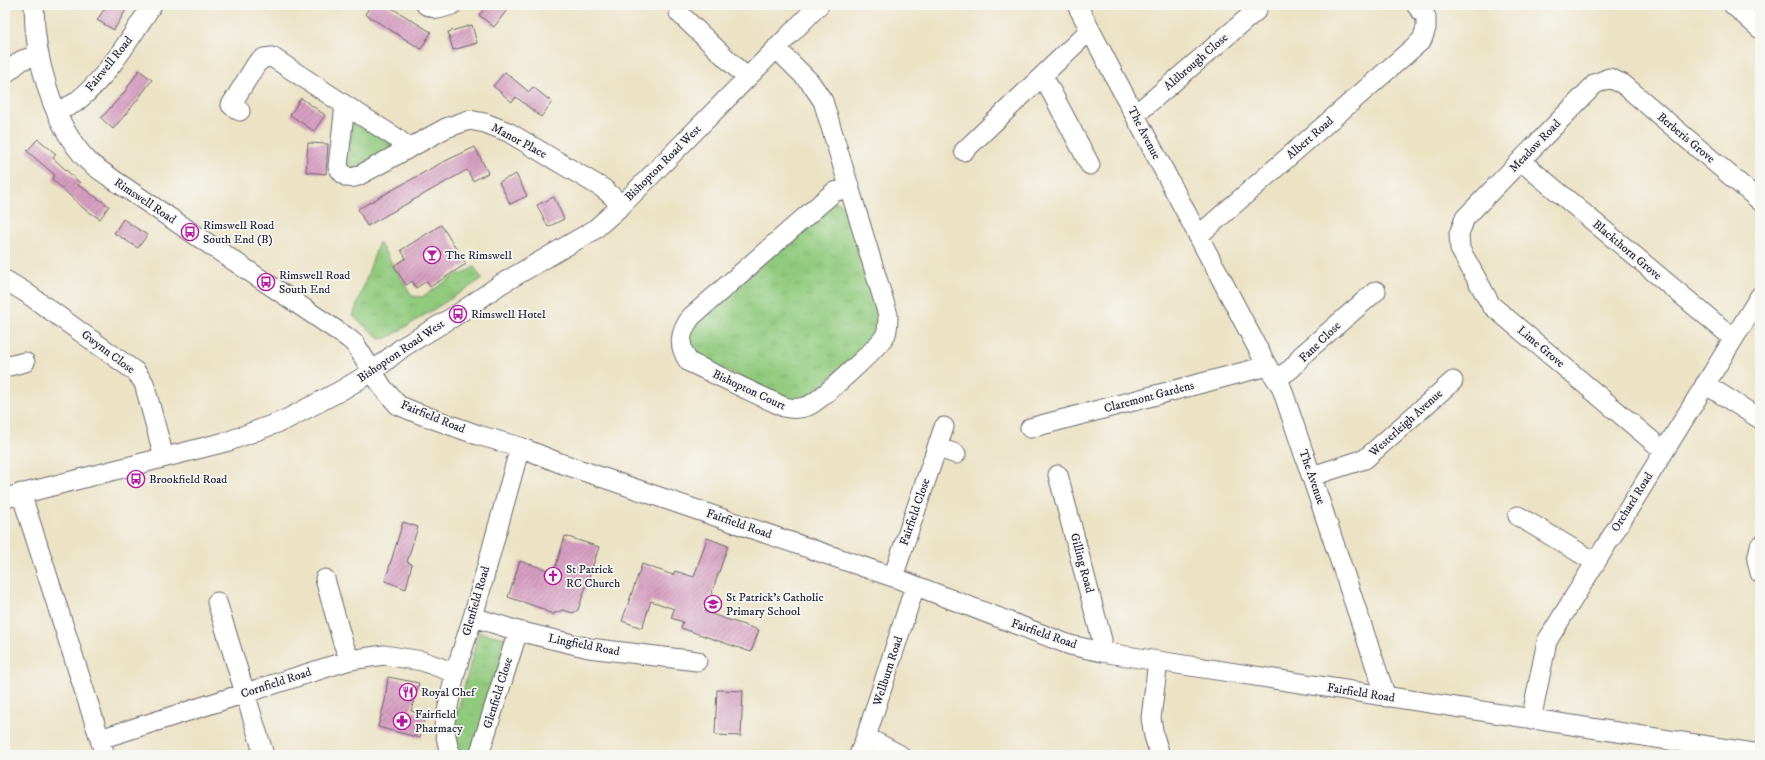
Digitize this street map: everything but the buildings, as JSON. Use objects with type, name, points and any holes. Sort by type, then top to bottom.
[{"type":"street","name":"Rimswell Road","points":[[34,5],[34,26],[38,55],[45,83],[69,137],[89,162],[348,338],[355,344],[372,372]]},
{"type":"street","name":"Fairwell Road","points":[[57,111],[75,103],[92,88],[131,38],[152,5]]},
{"type":"street","points":[[426,5],[438,9],[452,5]]},
{"type":"street","name":"Bishopton Road West","points":[[13,496],[229,441],[285,420],[340,392],[372,372],[403,347],[458,314],[501,284],[594,230],[620,207],[819,5]]},
{"type":"street","name":"The Avenue","points":[[1077,5],[1198,236],[1281,386],[1386,697]]},
{"type":"street","name":"Albert Road","points":[[1198,236],[1422,40],[1426,28],[1426,17],[1416,5]]},
{"type":"street","points":[[1733,5],[1758,24]]},
{"type":"street","name":"Aldbrough Close","points":[[1135,115],[1257,10]]},
{"type":"street","points":[[679,13],[747,78]]},
{"type":"street","points":[[964,151],[1090,30]]},
{"type":"street","name":"Bishopton Court","points":[[776,48],[810,82],[823,101],[850,187],[888,315],[886,333],[875,349],[814,402],[800,408],[791,409],[784,407],[689,362],[684,355],[681,342],[683,329],[691,316],[834,192],[850,187]]},
{"type":"street","points":[[5,74],[22,60],[38,55]]},
{"type":"street","points":[[240,111],[231,105],[256,63],[264,58],[272,57],[395,136],[409,148]]},
{"type":"street","points":[[1042,76],[1090,165]]},
{"type":"street","name":"Meadow Road","points":[[1465,218],[1595,84],[1609,78]]},
{"type":"street","name":"Berberis Grove","points":[[1609,78],[1623,84],[1760,201]]},
{"type":"street","name":"Manor Place","points":[[345,105],[338,166],[346,177],[352,178],[358,176],[458,123],[469,120],[485,123],[508,132],[593,182],[613,197],[620,207]]},
{"type":"street","name":"Blackthorn Grove","points":[[1521,161],[1733,338]]},
{"type":"street","name":"Lime Grove","points":[[1465,218],[1459,234],[1460,249],[1491,305],[1664,451]]},
{"type":"street","name":"Gwynn Close","points":[[5,281],[25,292],[136,372],[144,383],[164,457]]},
{"type":"street","name":"Orchard Road","points":[[1532,720],[1547,641],[1760,296]]},
{"type":"street","name":"Fane Close","points":[[1272,371],[1287,373],[1295,366],[1301,356],[1370,303]]},
{"type":"street","points":[[5,367],[24,362]]},
{"type":"street","name":"Claremont Gardens","points":[[1030,428],[1272,371]]},
{"type":"street","name":"Fairfield Road","points":[[372,372],[383,388],[398,405],[478,435],[520,447],[560,463],[893,577],[1070,645],[1158,661],[1532,720],[1760,754]]},
{"type":"street","name":"Westerleigh Avenue","points":[[1312,476],[1366,459],[1452,381]]},
{"type":"street","points":[[1705,384],[1760,418]]},
{"type":"street","name":"Fairfield Close","points":[[893,577],[944,427]]},
{"type":"street","name":"Glenfield Road","points":[[452,755],[449,751],[444,726],[454,673],[472,617],[520,447]]},
{"type":"street","points":[[937,447],[956,454]]},
{"type":"street","name":"Gilling Road","points":[[1058,475],[1102,640],[1102,652]]},
{"type":"street","points":[[13,496],[103,747]]},
{"type":"street","points":[[1518,516],[1595,562]]},
{"type":"street","points":[[1760,546],[1757,560],[1760,573]]},
{"type":"street","points":[[326,578],[343,643],[350,660]]},
{"type":"street","name":"Wellburn Road","points":[[859,755],[915,586]]},
{"type":"street","points":[[218,602],[264,755]]},
{"type":"street","name":"Lingfield Road","points":[[472,617],[518,631],[589,648],[698,660]]},
{"type":"street","name":"Glenfield Close","points":[[479,755],[518,631]]},
{"type":"street","name":"Cornfield Road","points":[[103,747],[245,693],[350,660],[384,655],[422,661],[454,673]]},
{"type":"street","points":[[1158,661],[1151,718],[1154,736],[1160,755]]},
{"type":"street","points":[[866,737],[900,755]]},
{"type":"green space","points":[[353,119],[391,144],[393,147],[355,172],[346,171]]},
{"type":"green space","points":[[833,201],[846,208],[851,215],[857,230],[853,234],[869,288],[875,292],[879,308],[879,334],[811,395],[797,400],[787,399],[697,357],[690,347],[689,336],[691,328]]},
{"type":"green space","points":[[379,242],[412,296],[422,297],[459,273],[461,275],[474,267],[482,279],[388,338],[380,339],[353,316]]},
{"type":"green space","points":[[479,632],[506,638],[475,755],[461,755],[453,728]]},
{"type":"place","name":"Rimswell Road South End (B)","points":[[190,232]]},
{"type":"place","name":"The Rimswell","points":[[432,255]]},
{"type":"place","name":"Rimswell Road South End","points":[[266,282]]},
{"type":"place","name":"Rimswell Hotel","points":[[458,314]]},
{"type":"place","name":"Brookfield Road","points":[[136,479]]},
{"type":"place","name":"St Patrick RC Church","points":[[553,576]]},
{"type":"place","name":"St Patrick's Catholic Primary School","points":[[713,604]]},
{"type":"place","name":"Royal Chef","points":[[408,692]]},
{"type":"place","name":"Fairfield Pharmacy","points":[[402,721]]}]
